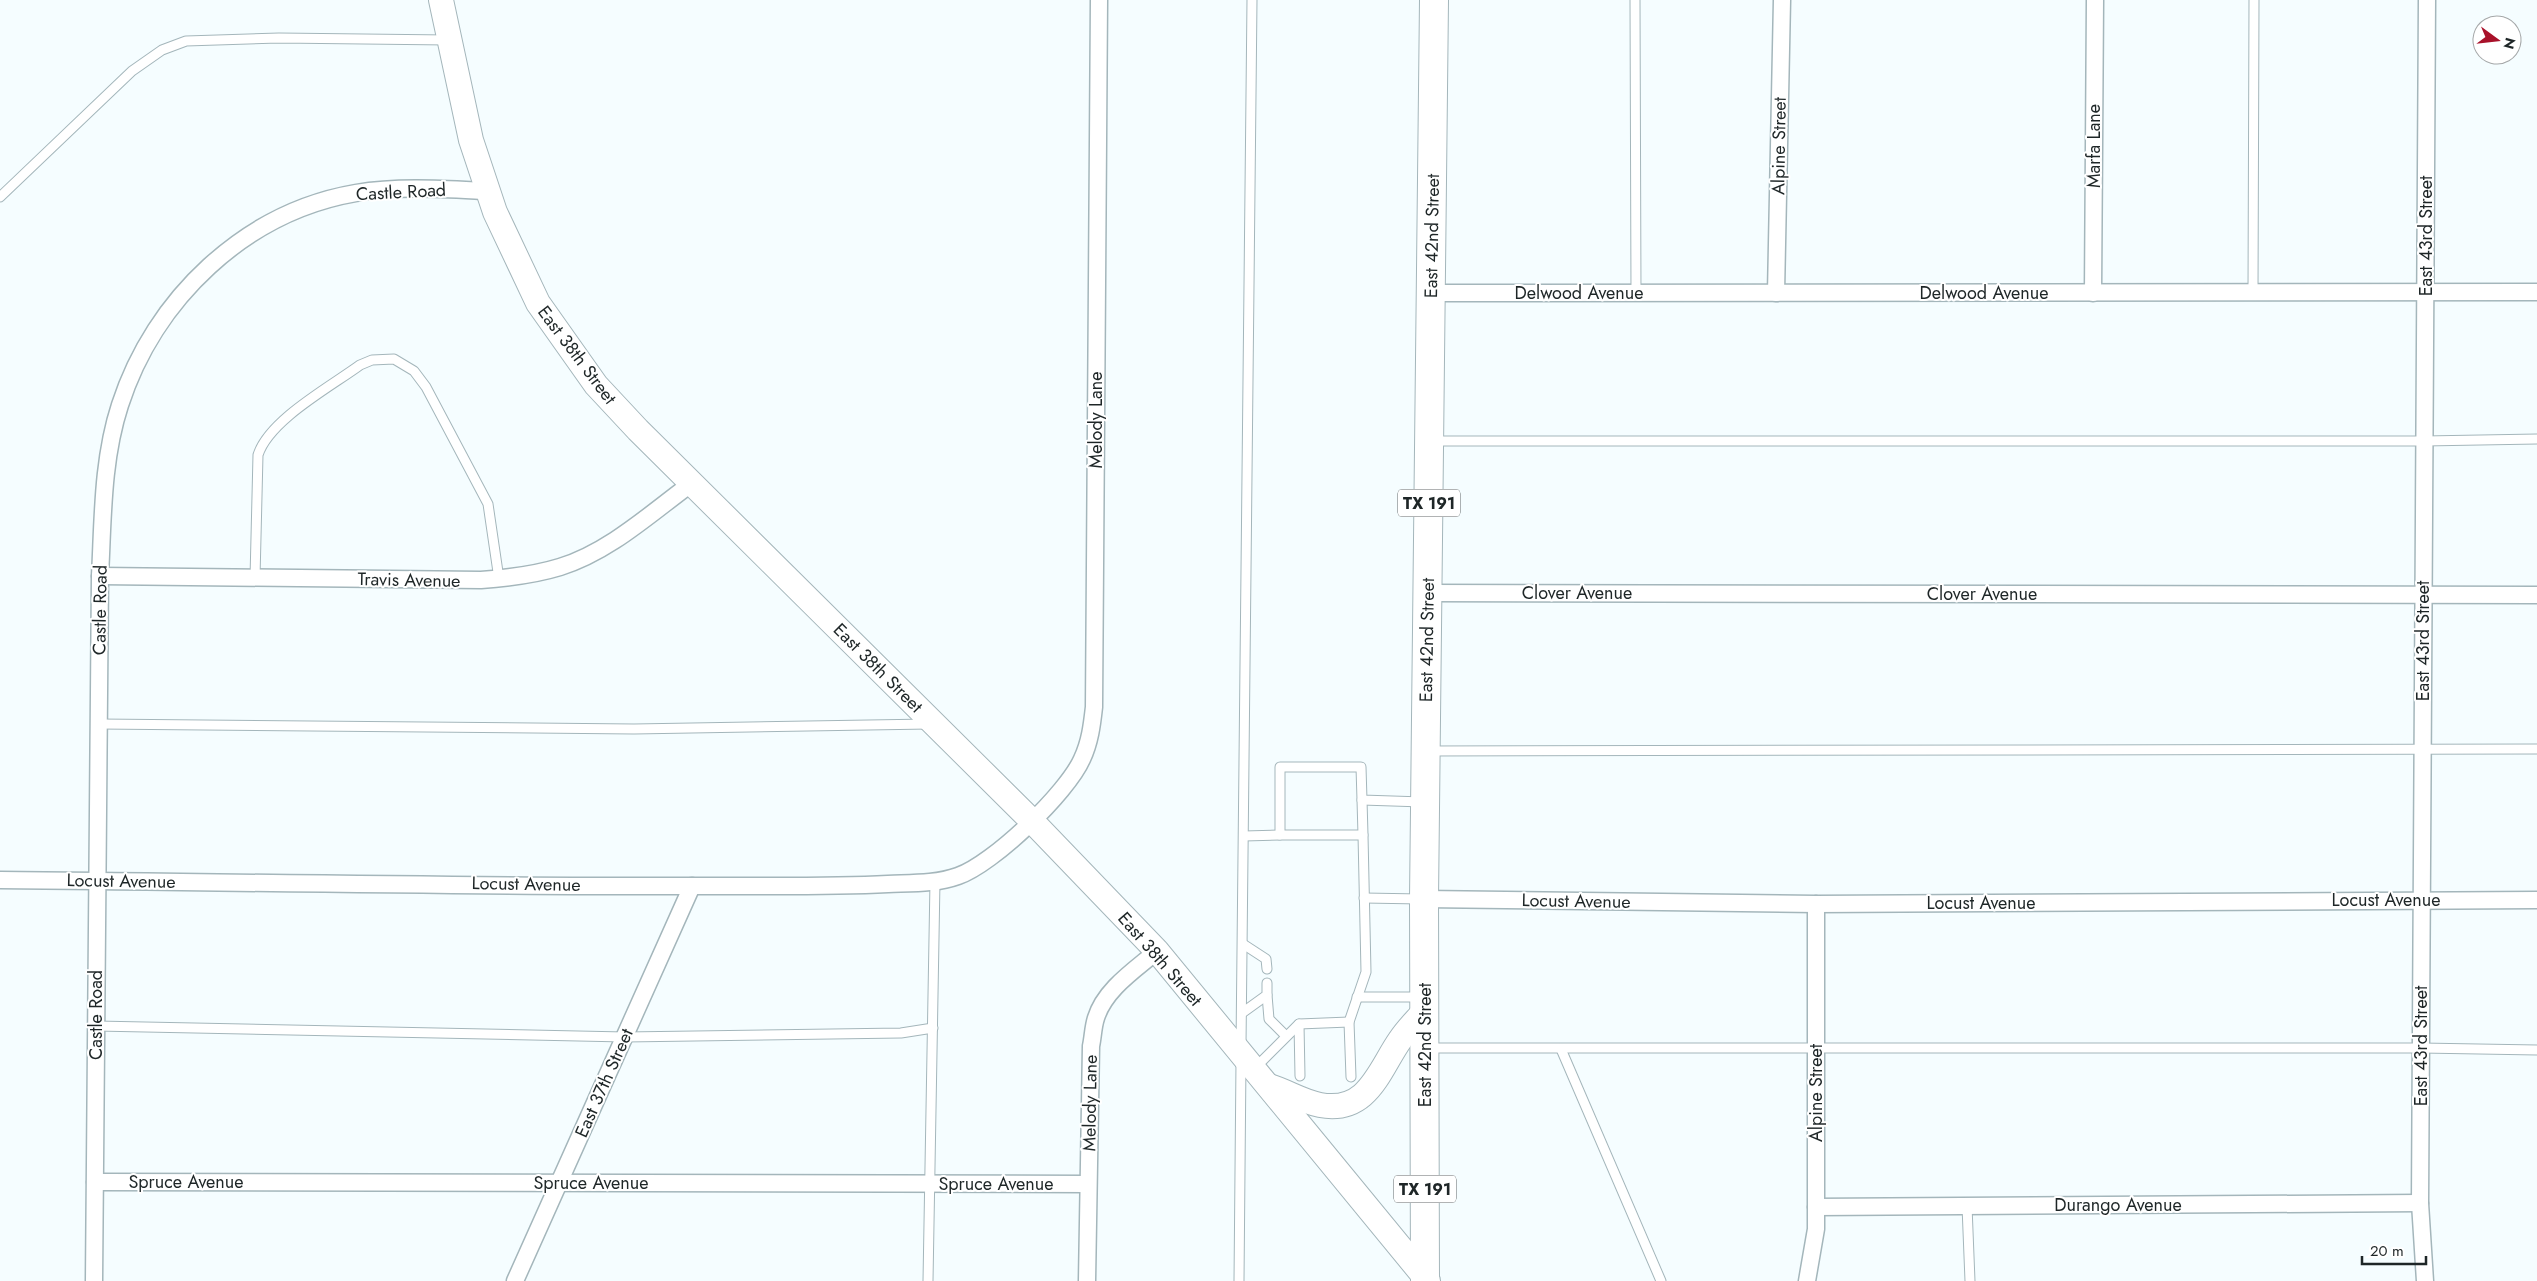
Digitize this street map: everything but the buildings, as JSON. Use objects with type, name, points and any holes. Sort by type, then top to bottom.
[{"type":"highway","name":"East 42nd Street","points":[[1426,1280],[1424,899],[1434,0]]},
{"type":"street","name":"East 38th Street","points":[[441,0],[470,140],[487,191],[538,303],[596,385],[1031,820],[1157,951],[1426,1280]]},
{"type":"street","name":"Melody Lane","points":[[1031,820],[1049,803],[1082,760],[1091,734],[1094,707],[1099,0]]},
{"type":"street","name":"Alpine Street","points":[[1776,293],[1782,0]]},
{"type":"street","name":"Marfa Lane","points":[[2092,293],[2094,0]]},
{"type":"street","name":"East 43rd Street","points":[[2425,1281],[2420,1203],[2420,1048],[2427,0]]},
{"type":"street","name":"Castle Road","points":[[94,1281],[100,576],[104,500],[110,450],[120,406],[131,374],[147,343],[168,312],[196,277],[218,257],[279,219],[316,203],[354,194],[384,190],[487,191]]},
{"type":"street","name":"Delwood Avenue","points":[[1431,293],[2253,294],[2537,292]]},
{"type":"street","name":"Travis Avenue","points":[[100,576],[499,579],[521,577],[561,567],[599,550],[692,483]]},
{"type":"street","name":"Clover Avenue","points":[[1428,593],[2537,595]]},
{"type":"street","name":"Locust Avenue","points":[[0,880],[692,886],[870,885],[935,881],[956,877],[973,870],[997,854],[1031,820]]},
{"type":"street","name":"East 37th Street","points":[[516,1281],[692,886]]},
{"type":"street","name":"Locust Avenue","points":[[1424,899],[1816,904],[2421,899],[2537,900]]},
{"type":"street","name":"Alpine Street","points":[[1807,1281],[1816,1228],[1816,904]]},
{"type":"street","name":"Melody Lane","points":[[1087,1281],[1091,1046],[1096,1018],[1104,1001],[1116,986],[1157,951]]},
{"type":"street","points":[[1254,1069],[1320,1105],[1347,1104],[1362,1096],[1375,1083],[1400,1040],[1425,1004]]},
{"type":"street","name":"Spruce Avenue","points":[[95,1182],[1088,1184]]},
{"type":"street","name":"Durango Avenue","points":[[1816,1207],[2420,1203]]},
{"type":"lane","points":[[1239,1281],[1254,1069],[1242,1013],[1252,0]]},
{"type":"lane","points":[[1635,0],[1636,293]]},
{"type":"lane","points":[[2253,294],[2254,0]]},
{"type":"lane","points":[[0,197],[132,70],[162,50],[186,41],[280,38],[449,40]]},
{"type":"lane","points":[[255,578],[258,455],[266,437],[284,420],[360,365],[383,358],[394,360],[414,371],[472,471],[488,504],[499,579]]},
{"type":"lane","points":[[1430,441],[2424,441],[2537,439]]},
{"type":"lane","points":[[99,724],[634,729],[935,724]]},
{"type":"lane","points":[[1426,751],[2537,749]]},
{"type":"lane","points":[[1280,835],[1280,767],[1361,767],[1366,972],[1349,1022],[1351,1076]]},
{"type":"lane","points":[[1362,800],[1426,802]]},
{"type":"lane","points":[[1244,836],[1363,835]]},
{"type":"lane","points":[[928,1281],[935,881]]},
{"type":"lane","points":[[1364,898],[1424,899]]},
{"type":"lane","points":[[1242,944],[1266,959],[1267,970]]},
{"type":"lane","points":[[1267,983],[1269,1019],[1286,1036]]},
{"type":"lane","points":[[1242,1013],[1267,996]]},
{"type":"lane","points":[[1357,997],[1425,1004]]},
{"type":"lane","points":[[1254,1069],[1299,1024],[1349,1022]]},
{"type":"lane","points":[[1299,1024],[1300,1076]]},
{"type":"lane","points":[[96,1026],[625,1036],[901,1034],[933,1028]]},
{"type":"lane","points":[[1425,1048],[1816,1050],[2420,1048],[2537,1050]]},
{"type":"lane","points":[[1562,1049],[1661,1281]]},
{"type":"lane","points":[[1966,1206],[1970,1281]]}]
